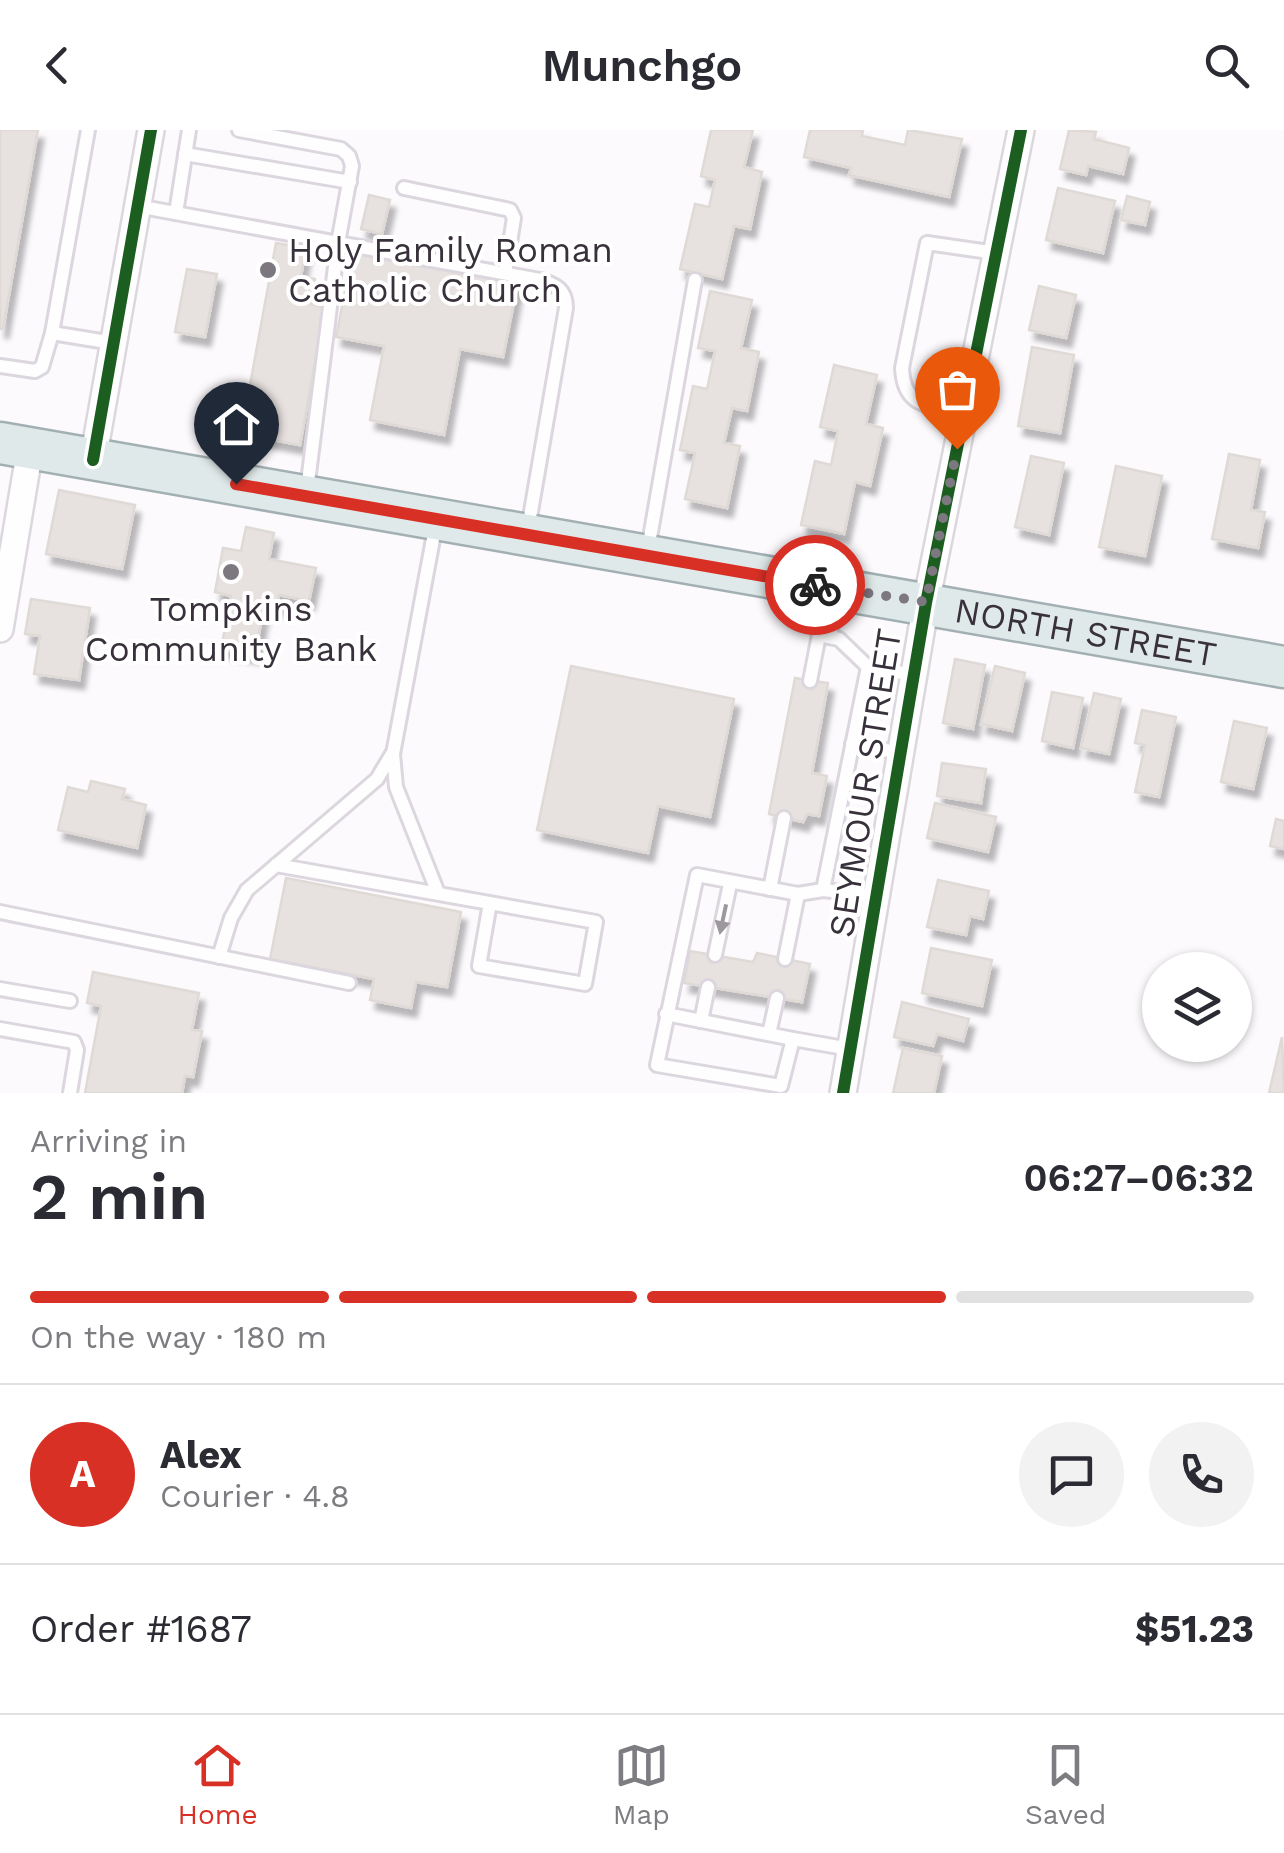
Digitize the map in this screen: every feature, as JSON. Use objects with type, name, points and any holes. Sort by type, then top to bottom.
[{"type":"main road","name":"NORTH STREET","points":[[15,446],[1284,667]]},
{"type":"street","points":[[94,460],[150,130]]},
{"type":"street","name":"SEYMOUR STREET","points":[[843,1093],[926,602],[1021,130]]},
{"type":"street","points":[[0,629],[15,446]]},
{"type":"lane","points":[[0,366],[36,371],[42,367],[52,332],[88,130]]},
{"type":"lane","points":[[176,213],[190,130]]},
{"type":"lane","points":[[239,130],[341,149],[352,166],[338,243],[307,496]]},
{"type":"lane","points":[[186,154],[350,182]]},
{"type":"lane","points":[[404,188],[510,210],[514,218],[505,273]]},
{"type":"lane","points":[[137,206],[551,283],[566,297],[527,534]]},
{"type":"lane","points":[[964,411],[918,403],[902,382],[927,243],[996,254]]},
{"type":"lane","points":[[647,555],[695,280]]},
{"type":"lane","points":[[52,332],[113,343]]},
{"type":"lane","points":[[436,519],[392,754],[396,787],[438,893]]},
{"type":"lane","points":[[830,637],[838,589]]},
{"type":"lane","points":[[810,681],[818,636],[839,639],[868,667],[914,675]]},
{"type":"lane","points":[[823,890],[868,667]]},
{"type":"lane","points":[[852,744],[901,753]]},
{"type":"lane","points":[[220,956],[232,918],[247,890],[376,779],[392,754]]},
{"type":"lane","points":[[770,889],[784,818]]},
{"type":"lane","points":[[276,865],[438,893],[596,922],[585,984],[479,966],[490,903]]},
{"type":"lane","points":[[793,1039],[781,1086],[656,1065],[697,875],[798,894],[823,890],[878,896]]},
{"type":"lane","points":[[715,955],[730,884]]},
{"type":"lane","points":[[785,958],[798,894]]},
{"type":"lane","points":[[0,912],[349,983]]},
{"type":"lane","points":[[701,1021],[708,987]]},
{"type":"lane","points":[[0,989],[70,1001]]},
{"type":"lane","points":[[769,1034],[777,998]]},
{"type":"lane","points":[[666,1014],[850,1050]]},
{"type":"lane","points":[[0,1029],[74,1042],[77,1050],[70,1093]]},
{"type":"building","points":[[0,130],[38,130],[3,329],[0,329]]},
{"type":"building","points":[[711,130],[753,130],[744,167],[762,172],[750,229],[734,226],[722,279],[680,269],[695,204],[709,207],[715,180],[701,176]]},
{"type":"building","points":[[810,130],[863,130],[862,136],[905,145],[908,130],[962,139],[949,197],[849,175],[851,168],[804,157]]},
{"type":"building","points":[[1069,130],[1096,132],[1094,139],[1129,148],[1123,174],[1088,166],[1086,175],[1060,169]]},
{"type":"building","points":[[1058,188],[1115,201],[1103,253],[1046,240]]},
{"type":"building","points":[[369,195],[390,200],[382,234],[361,229]]},
{"type":"building","points":[[1127,196],[1150,202],[1145,225],[1121,220]]},
{"type":"building","points":[[276,243],[306,248],[301,276],[315,279],[310,304],[325,307],[300,445],[241,434]]},
{"type":"building","points":[[353,250],[518,282],[503,357],[460,349],[444,435],[370,420],[384,346],[336,337]]},
{"type":"building","points":[[187,269],[217,274],[205,337],[175,332]]},
{"type":"building","points":[[1039,286],[1076,295],[1066,338],[1029,330]]},
{"type":"building","points":[[710,291],[752,300],[741,348],[759,352],[747,411],[732,408],[724,443],[740,446],[727,508],[685,499],[695,453],[680,450],[693,386],[707,389],[715,351],[698,348]]},
{"type":"building","points":[[1032,347],[1074,355],[1060,433],[1018,426]]},
{"type":"building","points":[[834,365],[877,375],[866,424],[883,428],[870,486],[855,482],[844,534],[801,525],[815,461],[831,465],[838,431],[820,427]]},
{"type":"building","points":[[1229,454],[1260,460],[1251,510],[1265,512],[1258,548],[1212,539]]},
{"type":"building","points":[[1031,456],[1064,463],[1049,535],[1015,527]]},
{"type":"building","points":[[1116,466],[1162,476],[1145,556],[1099,547]]},
{"type":"building","points":[[59,490],[135,505],[122,569],[46,554]]},
{"type":"building","points":[[246,527],[274,533],[269,559],[316,568],[309,601],[279,595],[276,609],[264,607],[255,655],[221,649],[231,596],[215,592],[223,548],[241,551]]},
{"type":"building","points":[[31,599],[90,608],[79,680],[34,674],[40,636],[25,634]]},
{"type":"building","points":[[955,659],[985,665],[973,729],[943,723]]},
{"type":"building","points":[[571,666],[734,699],[710,817],[658,806],[648,853],[537,830]]},
{"type":"building","points":[[995,666],[1025,673],[1012,731],[981,724]]},
{"type":"building","points":[[795,678],[828,683],[812,773],[827,776],[819,816],[807,814],[803,822],[769,814]]},
{"type":"building","points":[[1052,692],[1083,698],[1073,748],[1042,741]]},
{"type":"building","points":[[1094,693],[1121,699],[1109,754],[1081,748]]},
{"type":"building","points":[[1142,710],[1176,717],[1159,797],[1135,792],[1145,745],[1135,743]]},
{"type":"building","points":[[1234,721],[1267,728],[1253,789],[1221,782]]},
{"type":"building","points":[[942,763],[986,769],[981,803],[937,796]]},
{"type":"building","points":[[91,781],[125,789],[122,799],[146,805],[137,848],[58,830],[68,787],[88,792]]},
{"type":"building","points":[[935,803],[996,817],[988,852],[927,838]]},
{"type":"building","points":[[1276,819],[1284,821],[1284,849],[1270,846]]},
{"type":"building","points":[[286,878],[461,912],[447,987],[416,982],[411,1008],[370,1000],[374,979],[270,959]]},
{"type":"building","points":[[938,880],[989,891],[983,919],[970,916],[966,935],[927,927]]},
{"type":"building","points":[[931,948],[992,960],[982,1006],[922,993]]},
{"type":"building","points":[[690,951],[753,962],[757,953],[810,964],[802,1002],[684,983]]},
{"type":"building","points":[[93,972],[199,993],[192,1030],[202,1031],[193,1077],[185,1076],[182,1093],[85,1093],[101,1006],[87,1003]]},
{"type":"building","points":[[902,1002],[969,1019],[963,1041],[937,1034],[933,1046],[894,1037]]},
{"type":"building","points":[[1282,1037],[1284,1093],[1269,1093]]},
{"type":"building","points":[[903,1048],[942,1056],[934,1093],[893,1093]]},
{"type":"cycle path","points":[[93,460],[151,130]]},
{"type":"cycle path","points":[[843,1093],[926,603],[1021,130]]},
{"type":"way so far","points":[[815,585],[926,602],[957,449]]},
{"type":"place","name":"Holy Family Roman Catholic Church","points":[[268,270]]},
{"type":"place","name":"Tompkins Community Bank","points":[[231,572]]},
{"type":"route","points":[[236,484],[815,585]]}]
